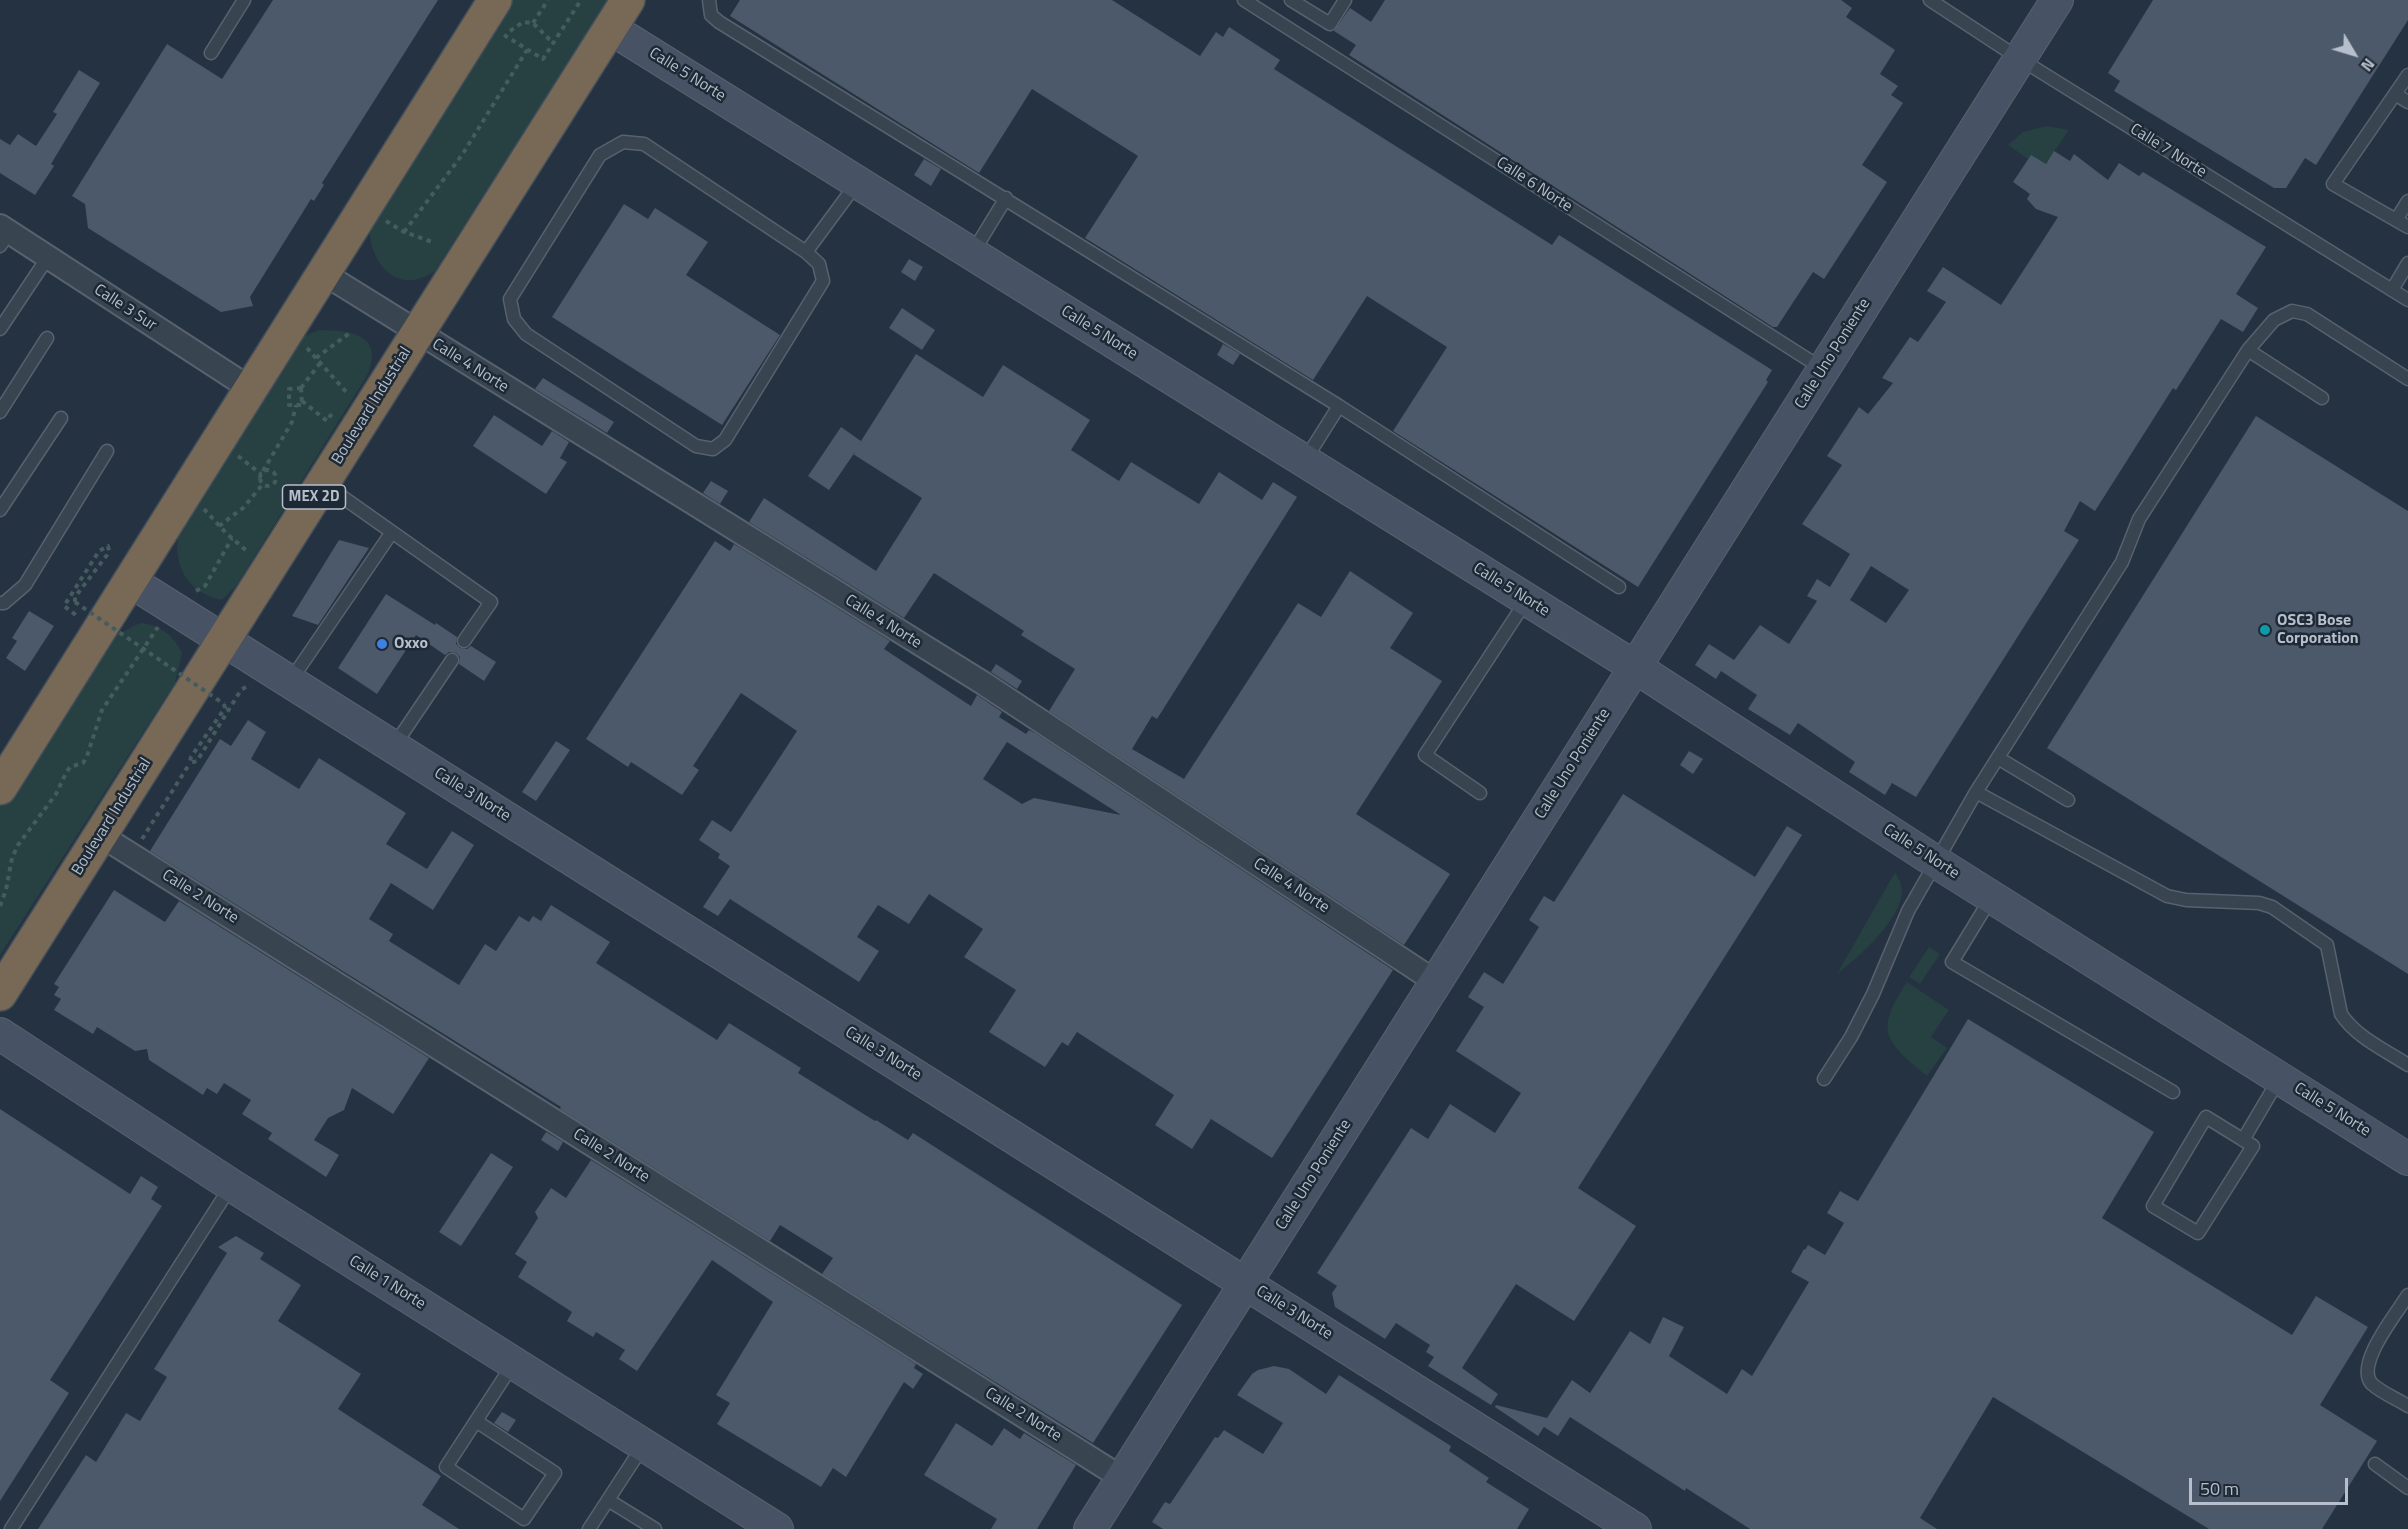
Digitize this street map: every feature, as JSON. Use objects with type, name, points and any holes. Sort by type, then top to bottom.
[{"type":"highway","name":"Boulevard Industrial","points":[[0,994],[323,483],[356,404],[418,333],[628,0]]},
{"type":"highway","points":[[0,788],[323,273],[495,19]]},
{"type":"street","name":"Calle Uno Poniente","points":[[1090,1529],[2057,0]]},
{"type":"street","name":"Calle 5 Norte","points":[[610,28],[1635,667],[1936,862],[2408,1159]]},
{"type":"street","name":"Calle 3 Sur","points":[[3,235],[48,257],[250,389]]},
{"type":"street","name":"Calle 4 Norte","points":[[323,273],[983,684],[1436,982]]},
{"type":"street","name":"Calle 3 Norte","points":[[130,581],[291,680],[1635,1529]]},
{"type":"street","name":"Calle 2 Norte","points":[[100,835],[1122,1478]]},
{"type":"street","name":"Calle 1 Norte","points":[[0,1034],[231,1185],[777,1529]]},
{"type":"lane","points":[[212,53],[244,0]]},
{"type":"lane","points":[[709,0],[711,15],[719,22],[1339,406],[1619,587]]},
{"type":"lane","name":"Calle 6 Norte","points":[[1244,0],[1824,369]]},
{"type":"lane","points":[[1291,0],[1330,24],[1345,0]]},
{"type":"lane","name":"Calle 7 Norte","points":[[1930,0],[2020,59],[2408,300]]},
{"type":"lane","points":[[2408,75],[2333,184],[2408,227]]},
{"type":"lane","points":[[2395,94],[2408,102]]},
{"type":"lane","points":[[623,142],[644,144],[806,252],[819,264],[824,281],[724,440],[712,449],[696,446],[526,334],[514,320],[510,299],[516,289],[600,155],[623,142]]},
{"type":"lane","points":[[806,252],[858,182]]},
{"type":"lane","points":[[972,254],[1006,198]]},
{"type":"lane","points":[[2396,220],[2408,201]]},
{"type":"lane","points":[[0,329],[48,257]]},
{"type":"lane","points":[[2392,290],[2408,263]]},
{"type":"lane","points":[[1824,1079],[1851,1037],[1874,994],[1908,911],[1976,792],[2122,562],[2139,519],[2248,350],[2274,320],[2292,311],[2307,314],[2408,379]]},
{"type":"lane","points":[[0,412],[47,338]]},
{"type":"lane","points":[[2248,350],[2322,398]]},
{"type":"lane","points":[[1305,461],[1339,406]]},
{"type":"lane","points":[[0,510],[61,418]]},
{"type":"lane","points":[[0,603],[4,603],[25,585],[107,451]]},
{"type":"lane","points":[[323,483],[491,602],[464,641]]},
{"type":"lane","points":[[291,680],[392,532]]},
{"type":"lane","points":[[1480,793],[1425,755],[1527,600]]},
{"type":"lane","points":[[394,746],[452,660]]},
{"type":"lane","points":[[1998,758],[2068,800]]},
{"type":"lane","points":[[1976,792],[2167,896],[2186,900],[2259,903],[2272,907],[2327,945],[2342,1014],[2347,1022],[2355,1030],[2408,1065]]},
{"type":"lane","points":[[1992,897],[1952,962],[2173,1092]]},
{"type":"lane","points":[[2243,1140],[2280,1077]]},
{"type":"lane","points":[[2206,1117],[2243,1140],[2253,1146],[2198,1233],[2153,1206],[2206,1117]]},
{"type":"lane","points":[[11,1529],[231,1185]]},
{"type":"lane","points":[[2408,1295],[2370,1355],[2366,1370],[2371,1383],[2408,1406]]},
{"type":"lane","points":[[476,1421],[555,1473],[524,1519],[446,1467],[476,1421],[514,1363]]},
{"type":"lane","points":[[589,1529],[643,1445]]},
{"type":"lane","points":[[2375,1464],[2408,1488]]},
{"type":"lane","points":[[608,1500],[655,1529]]},
{"type":"path","points":[[533,23],[548,0]]},
{"type":"path","points":[[495,19],[527,50],[543,59],[581,0]]},
{"type":"path","points":[[495,19],[513,27],[523,22],[533,23],[553,44]]},
{"type":"path","points":[[404,232],[462,155],[527,50]]},
{"type":"path","points":[[365,208],[404,232],[435,243]]},
{"type":"path","points":[[290,327],[356,404],[327,421],[302,401]]},
{"type":"path","points":[[316,358],[351,332]]},
{"type":"path","points":[[301,388],[288,388],[289,405],[302,405],[301,388],[320,363]]},
{"type":"path","points":[[264,471],[273,471],[276,481],[267,486],[260,480],[264,471],[292,422],[296,405]]},
{"type":"path","points":[[219,526],[243,507],[263,484]]},
{"type":"path","points":[[184,495],[211,515],[232,538],[270,567]]},
{"type":"path","points":[[0,906],[6,890],[12,858],[18,846],[56,794],[70,767],[83,763],[102,710],[150,640],[170,605],[205,586],[232,538]]},
{"type":"path","points":[[64,606],[99,551],[108,546],[107,555],[75,597],[75,602],[224,704],[225,708],[191,757],[190,763],[132,855]]},
{"type":"path","points":[[190,763],[197,761],[241,690]]},
{"type":"green space","points":[[509,0],[608,0],[435,271],[422,278],[399,279],[389,274],[381,266],[371,243],[369,229]]},
{"type":"green space","points":[[2047,126],[2069,130],[2042,169],[2008,145],[2023,132]]},
{"type":"green space","points":[[319,330],[352,333],[368,342],[372,361],[368,374],[236,586],[222,600],[210,596],[199,591],[184,575],[178,554],[179,530],[302,337]]},
{"type":"green space","points":[[140,623],[160,628],[179,647],[182,653],[175,683],[0,955],[0,806],[110,638]]},
{"type":"green space","points":[[1895,872],[1902,894],[1893,916],[1876,938],[1837,974]]},
{"type":"green space","points":[[1929,947],[1940,954],[1920,984],[1909,977]]},
{"type":"green space","points":[[1907,982],[1949,1010],[1931,1037],[1947,1048],[1927,1076],[1902,1053],[1889,1034],[1890,1012]]},
{"type":"building","points":[[273,0],[438,0],[322,183],[324,185],[314,201],[311,199],[250,297],[253,306],[221,312],[88,228],[85,204],[72,196],[167,44],[222,79]]},
{"type":"building","points":[[740,0],[1112,0],[1200,56],[1216,32],[1223,37],[1229,27],[1280,60],[1274,69],[1552,245],[1559,235],[1772,370],[1766,380],[1768,382],[1638,587],[1393,431],[1447,347],[1367,296],[1313,380],[1085,238],[1138,156],[1032,89],[979,173],[730,16]]},
{"type":"building","points":[[1385,0],[1841,0],[1852,8],[1846,17],[1895,50],[1880,74],[1898,86],[1891,95],[1903,103],[1862,165],[1887,182],[1824,279],[1813,272],[1777,327],[1773,327],[1349,55],[1356,45],[1334,31],[1350,8],[1371,22]]},
{"type":"building","points":[[2153,0],[2408,0],[2408,20],[2316,165],[2305,158],[2286,188],[2274,188],[2114,91],[2120,81],[2108,73]]},
{"type":"building","points":[[79,70],[100,83],[51,164],[54,166],[35,195],[0,173],[0,139],[10,145],[18,134],[36,146],[57,114],[53,112]]},
{"type":"building","points":[[2054,151],[2070,161],[2074,154],[2108,180],[2119,163],[2139,176],[2143,172],[2266,247],[2236,294],[2258,308],[2243,332],[2221,319],[2176,390],[2173,388],[2095,511],[2080,501],[2064,531],[2079,540],[1916,797],[1892,783],[1885,795],[1849,772],[1855,762],[1798,723],[1790,735],[1748,709],[1757,695],[1721,671],[1716,679],[1695,665],[1709,644],[1734,660],[1760,625],[1789,644],[1817,601],[1807,596],[1817,579],[1830,587],[1850,554],[1802,524],[1842,465],[1827,456],[1859,407],[1868,414],[1893,383],[1882,378],[1910,337],[1918,342],[1946,302],[1927,291],[1943,267],[2001,305],[2058,217],[2036,209],[2027,199],[2030,194],[2013,182],[2031,155],[2046,164]],"holes":[[[1871,566],[1909,590],[1886,623],[1850,600]]]},
{"type":"building","points":[[924,159],[941,169],[931,186],[914,175]]},
{"type":"building","points":[[624,204],[648,219],[655,208],[708,242],[686,275],[780,335],[722,425],[552,317]]},
{"type":"building","points":[[909,259],[923,267],[915,281],[901,272]]},
{"type":"building","points":[[902,308],[935,330],[922,350],[889,328]]},
{"type":"building","points":[[1223,344],[1240,354],[1233,365],[1217,355]]},
{"type":"building","points":[[916,354],[983,397],[1003,365],[1090,420],[1071,450],[1119,481],[1131,462],[1199,504],[1219,472],[1262,500],[1273,482],[1297,497],[1157,719],[1152,716],[1132,749],[1184,779],[1298,603],[1321,617],[1350,571],[1413,613],[1390,648],[1442,681],[1356,814],[1450,874],[1404,945],[1049,711],[1075,669],[1021,635],[1024,631],[934,573],[904,618],[749,522],[764,498],[876,571],[922,498],[853,454],[829,490],[808,476],[841,427],[861,441]]},
{"type":"building","points":[[543,378],[614,422],[607,433],[535,389]]},
{"type":"building","points":[[494,415],[542,446],[552,431],[569,442],[560,458],[567,462],[546,494],[473,446]]},
{"type":"building","name":"OSC3 Bose Corporation","points":[[2256,416],[2408,511],[2408,974],[2047,748]]},
{"type":"building","points":[[711,481],[728,491],[720,504],[703,493]]},
{"type":"building","points":[[339,540],[369,548],[318,625],[292,616]]},
{"type":"building","points":[[715,541],[730,551],[734,544],[890,641],[884,649],[971,706],[977,695],[1002,712],[999,717],[1026,734],[1029,730],[1035,733],[1393,970],[1272,1158],[1211,1119],[1192,1149],[1155,1125],[1174,1095],[1077,1032],[1068,1046],[1062,1042],[1045,1067],[989,1032],[1016,990],[964,957],[983,929],[929,894],[909,924],[878,905],[857,937],[879,951],[859,982],[730,899],[718,916],[703,907],[730,866],[718,858],[720,854],[699,840],[712,820],[731,832],[797,731],[741,693],[693,766],[699,770],[682,795],[631,762],[628,767],[586,739]],"holes":[[[1007,742],[1121,815],[1034,798],[1022,804],[983,779]]]},
{"type":"building","name":"Oxxo","points":[[386,594],[457,637],[456,644],[460,648],[467,649],[471,646],[496,662],[484,681],[459,664],[460,657],[456,653],[449,652],[445,655],[416,635],[377,694],[338,668]]},
{"type":"building","points":[[29,611],[54,626],[25,671],[6,658],[17,641],[12,638]]},
{"type":"building","points":[[996,664],[1022,681],[1017,689],[991,672]]},
{"type":"building","points":[[248,720],[266,732],[251,759],[299,789],[319,758],[406,813],[386,844],[427,869],[452,831],[474,845],[433,910],[391,883],[369,919],[393,934],[389,941],[459,985],[485,944],[496,951],[519,916],[529,922],[533,916],[541,921],[551,905],[610,942],[596,963],[717,1040],[729,1023],[801,1068],[798,1073],[875,1121],[908,1140],[913,1133],[1182,1305],[1093,1443],[822,1274],[833,1258],[780,1225],[770,1241],[560,1109],[561,1107],[150,851],[220,739],[231,746]]},
{"type":"building","points":[[556,741],[570,750],[536,801],[522,792]]},
{"type":"building","points":[[1689,751],[1703,759],[1693,774],[1680,765]]},
{"type":"building","points":[[1623,794],[1755,877],[1787,826],[1802,835],[1578,1188],[1636,1226],[1574,1321],[1516,1284],[1462,1368],[1498,1394],[1491,1405],[1428,1366],[1434,1357],[1426,1352],[1430,1345],[1396,1323],[1385,1339],[1335,1307],[1332,1293],[1337,1286],[1317,1273],[1411,1128],[1428,1139],[1450,1104],[1495,1133],[1521,1093],[1456,1051],[1484,1007],[1468,997],[1484,972],[1503,984],[1539,927],[1529,920],[1544,896],[1554,902]]},
{"type":"building","points":[[114,890],[165,922],[179,901],[429,1058],[393,1114],[352,1088],[344,1110],[328,1118],[314,1140],[339,1155],[326,1177],[268,1139],[272,1133],[242,1114],[251,1100],[224,1083],[217,1094],[207,1088],[203,1095],[149,1060],[147,1049],[135,1051],[97,1027],[93,1034],[54,1010],[61,999],[54,995],[59,987],[54,984]]},
{"type":"building","points":[[1968,1019],[2154,1132],[2102,1218],[2292,1335],[2316,1296],[2368,1327],[2320,1405],[2377,1441],[2322,1529],[2209,1529],[1993,1397],[1920,1518],[1937,1529],[1750,1529],[1686,1488],[1685,1491],[1570,1417],[1558,1436],[1544,1427],[1538,1436],[1495,1407],[1496,1405],[1547,1418],[1572,1380],[1590,1393],[1630,1331],[1650,1344],[1663,1317],[1684,1327],[1669,1356],[1727,1394],[1742,1369],[1752,1376],[1809,1282],[1791,1272],[1804,1249],[1808,1245],[1825,1255],[1844,1223],[1827,1213],[1840,1191],[1858,1201]]},
{"type":"building","points":[[0,1109],[130,1194],[141,1176],[158,1187],[151,1199],[162,1206],[50,1380],[69,1393],[0,1501]]},
{"type":"building","points":[[546,1132],[563,1142],[558,1151],[541,1140]]},
{"type":"building","points":[[491,1153],[513,1167],[461,1246],[439,1232]]},
{"type":"building","points":[[591,1160],[916,1364],[914,1368],[923,1374],[913,1389],[904,1382],[846,1477],[833,1468],[821,1487],[717,1424],[730,1403],[716,1395],[773,1302],[712,1260],[637,1371],[619,1359],[625,1350],[596,1332],[593,1337],[567,1321],[572,1312],[518,1277],[527,1262],[515,1254],[538,1218],[535,1212],[551,1188],[566,1198]]},
{"type":"building","points":[[236,1236],[264,1253],[260,1259],[301,1285],[278,1321],[361,1374],[338,1409],[441,1476],[422,1505],[459,1529],[38,1529],[86,1455],[96,1462],[126,1413],[140,1421],[167,1377],[154,1369],[227,1253],[218,1247]]},
{"type":"building","points":[[1274,1366],[1289,1369],[1326,1394],[1339,1375],[1451,1446],[1449,1451],[1489,1478],[1486,1482],[1529,1509],[1517,1529],[1163,1529],[1152,1522],[1165,1502],[1170,1504],[1215,1437],[1218,1438],[1224,1430],[1263,1454],[1283,1423],[1237,1395],[1252,1374]]},
{"type":"building","points":[[502,1412],[516,1420],[508,1432],[494,1423]]},
{"type":"building","points":[[956,1423],[992,1446],[1004,1428],[1020,1439],[1024,1433],[1076,1465],[1037,1529],[991,1529],[997,1519],[924,1475]]},
{"type":"place","name":"OSC3 Bose Corporation","points":[[2265,630]]},
{"type":"place","name":"Oxxo","points":[[382,644]]}]
